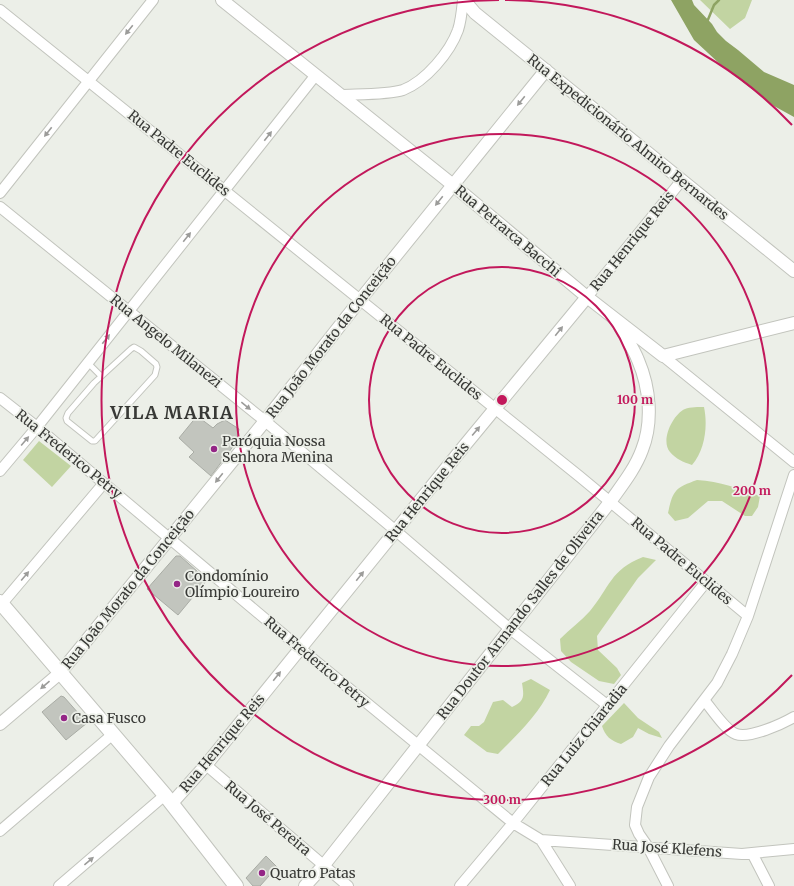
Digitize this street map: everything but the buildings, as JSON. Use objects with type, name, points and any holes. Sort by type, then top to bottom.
[{"type":"main road","points":[[1,604],[169,799],[236,886]]},
{"type":"street","points":[[0,194],[153,0]]},
{"type":"street","name":"Rua Petrarca Bacchi","points":[[222,0],[453,185],[588,297],[794,462]]},
{"type":"street","points":[[340,95],[384,93],[403,90],[423,78],[448,50],[458,30],[463,0]]},
{"type":"street","name":"Rua Expedicionário Almiro Bernardes","points":[[463,0],[475,13],[794,271]]},
{"type":"street","name":"Rua Padre Euclides","points":[[0,10],[496,408],[748,616]]},
{"type":"street","name":"Rua João Morato da Conceição","points":[[0,724],[60,673],[265,421],[360,300],[546,70]]},
{"type":"street","points":[[0,471],[37,427],[315,76]]},
{"type":"street","name":"Rua Henrique Reis","points":[[59,886],[169,799],[206,765],[682,180]]},
{"type":"street","name":"Rua Angelo Milanezi","points":[[0,207],[265,421],[510,629],[607,705]]},
{"type":"street","name":"Rua Doutor Armando Salles de Oliveira","points":[[305,886],[324,865],[610,502],[630,474],[643,450],[649,425],[648,401],[645,378],[638,359],[615,318]]},
{"type":"street","points":[[663,356],[794,323]]},
{"type":"street","name":"Rua Frederico Petry","points":[[0,398],[37,427],[512,823],[541,840],[570,886]]},
{"type":"street","points":[[668,886],[635,825],[637,807],[649,777],[669,746],[717,683],[732,654],[748,616],[794,475]]},
{"type":"street","points":[[1,604],[104,483]]},
{"type":"street","name":"Rua Luiz Chiaradia","points":[[460,886],[706,582]]},
{"type":"street","points":[[704,700],[728,729],[736,734],[744,735],[764,730],[794,716]]},
{"type":"street","points":[[0,831],[113,734]]},
{"type":"street","name":"Rua José Pereira","points":[[206,765],[348,886]]},
{"type":"street","name":"Rua José Klefens","points":[[541,840],[742,854],[794,849]]},
{"type":"street","points":[[752,853],[769,886]]},
{"type":"lane","points":[[134,347],[146,355],[156,364],[157,367],[155,375],[95,441],[92,441],[67,421],[66,418],[101,376],[131,348],[134,347]]},
{"type":"lane","points":[[88,363],[101,376]]},
{"type":"shaded area","points":[[671,0],[692,0],[694,5],[726,41],[764,72],[794,85],[794,117],[774,106],[722,66],[694,40]]},
{"type":"shaded area","points":[[700,0],[752,0],[745,18],[730,29]]},
{"type":"shaded area","points":[[704,407],[706,422],[703,445],[692,465],[680,460],[670,452],[667,447],[667,435],[672,422],[680,412],[689,408]]},
{"type":"shaded area","points":[[39,441],[71,466],[52,487],[23,460]]},
{"type":"shaded area","points":[[697,480],[722,484],[760,496],[758,507],[752,516],[745,516],[722,501],[708,501],[688,518],[675,521],[668,513],[676,491],[684,485]]},
{"type":"shaded area","points":[[643,557],[656,560],[638,578],[597,636],[598,650],[617,668],[621,675],[614,684],[599,681],[571,662],[561,651],[560,639],[590,611],[617,573],[632,562]]},
{"type":"shaded area","points":[[531,679],[550,690],[534,716],[498,754],[487,752],[464,735],[471,726],[479,726],[484,722],[493,702],[503,700],[512,707],[519,703],[523,698],[522,683]]},
{"type":"shaded area","points":[[624,703],[638,718],[659,732],[662,738],[649,734],[638,728],[633,737],[621,744],[609,738],[602,726]]},
{"type":"waterway","points":[[707,22],[714,5],[719,0]]},
{"type":"place","name":"Paróquia Nossa Senhora Menina","points":[[214,449]]},
{"type":"place","name":"Condomínio Olímpio Loureiro","points":[[177,584]]},
{"type":"place","name":"Casa Fusco","points":[[64,718]]},
{"type":"place","name":"Quatro Patas","points":[[262,873]]},
{"type":"district","name":"VILA MARIA","points":[[172,413]]}]
